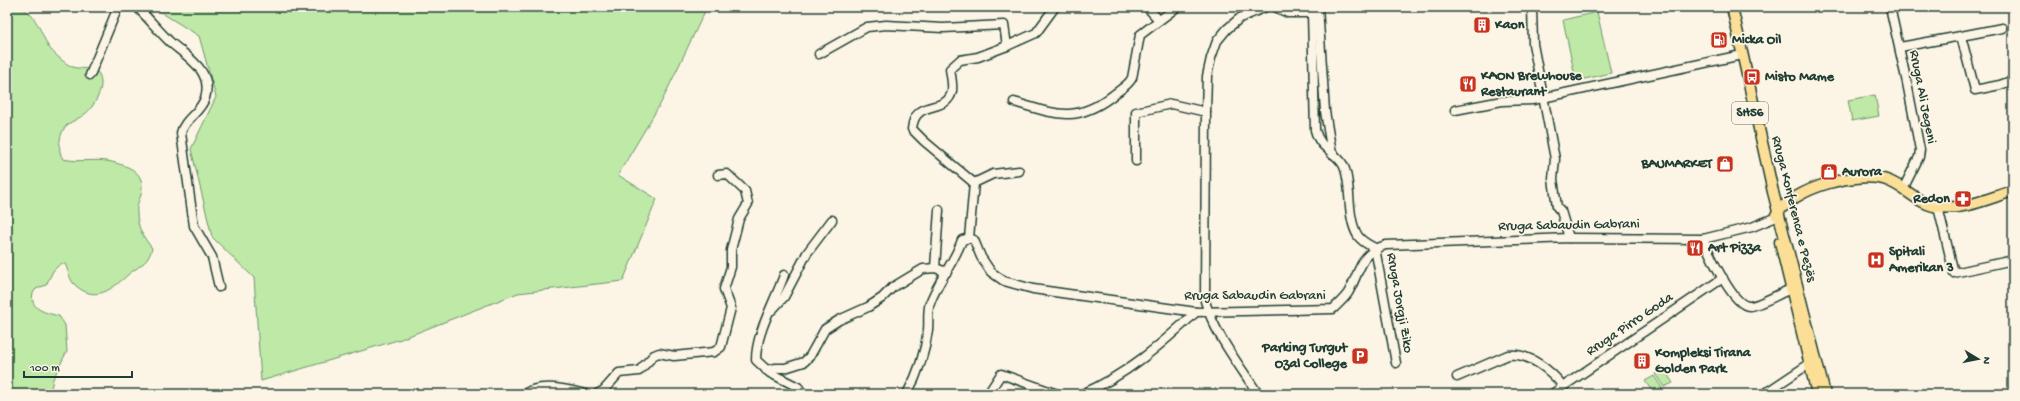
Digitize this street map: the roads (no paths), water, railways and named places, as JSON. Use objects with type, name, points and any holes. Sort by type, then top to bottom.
[{"type":"main road","name":"Rruga Konferenca e Pezës","points":[[1727,7],[1737,56],[1776,215],[1825,394]]},
{"type":"main road","name":"Rruga Konferenca e Pezës","points":[[1732,7],[1791,289],[1817,394]]},
{"type":"main road","points":[[1776,215],[1791,200],[1832,182],[1850,178],[1876,178],[1888,180],[1920,200],[1938,207],[1967,206],[2013,191]]},
{"type":"street","points":[[90,75],[117,13],[118,7]]},
{"type":"street","points":[[137,7],[169,41],[193,60],[202,72],[206,82],[207,92],[205,100],[183,127],[181,133],[194,226],[212,257],[219,287]]},
{"type":"street","points":[[974,183],[912,129],[913,119],[920,111],[945,102],[949,98],[952,90],[950,69],[960,60],[978,57],[1036,33],[1055,7]]},
{"type":"street","points":[[1147,7],[1159,20]]},
{"type":"street","points":[[1014,102],[1056,114],[1077,114],[1099,106],[1129,83],[1132,78],[1140,35],[1177,7]]},
{"type":"street","points":[[1258,394],[1208,311],[1205,301],[1206,112],[1208,76],[1211,58],[1217,41],[1240,18],[1266,7]]},
{"type":"street","points":[[1275,7],[1288,13],[1312,13],[1315,130],[1317,140],[1342,163],[1347,177],[1353,226],[1358,236],[1365,243],[1375,248]]},
{"type":"street","points":[[1318,7],[1324,104],[1332,154]]},
{"type":"street","points":[[1532,7],[1533,44],[1555,159],[1553,179],[1557,207],[1561,211],[1569,238]]},
{"type":"street","name":"Rruga Ali Jegeni","points":[[1890,7],[1900,47],[1920,150],[1919,157],[1903,188]]},
{"type":"street","points":[[819,54],[868,27],[886,25],[943,28],[1004,25],[1007,46]]},
{"type":"street","points":[[1900,47],[2002,28]]},
{"type":"street","points":[[1961,36],[1975,90],[2000,85],[2011,81]]},
{"type":"street","points":[[1456,110],[1502,101],[1544,98],[1737,56]]},
{"type":"street","points":[[1136,161],[1136,112],[1171,104],[1206,112]]},
{"type":"street","points":[[974,183],[993,174],[1020,171]]},
{"type":"street","points":[[597,394],[604,390],[619,373],[634,373],[643,369],[654,354],[659,353],[674,356],[686,353],[714,352],[721,347],[731,308],[724,289],[730,267],[731,250],[737,226],[748,204],[745,191],[727,174],[718,175]]},
{"type":"street","points":[[907,394],[916,378],[922,358],[928,331],[929,304],[947,272],[962,240],[969,238],[974,183]]},
{"type":"street","points":[[1938,207],[1954,273],[2013,260]]},
{"type":"street","points":[[935,268],[938,210]]},
{"type":"street","name":"Rruga Sabaudin Gabrani","points":[[969,238],[974,240],[981,257],[991,272],[1004,281],[1033,289],[1196,312],[1333,309],[1347,294],[1365,256],[1375,248],[1386,245],[1569,238],[1703,239],[1752,227],[1776,215]]},
{"type":"street","points":[[770,312],[784,297],[807,253],[832,220]]},
{"type":"street","points":[[1703,239],[1723,278],[1739,302],[1749,306],[1791,289]]},
{"type":"street","name":"Rruga Jorgji Ziko","points":[[1375,248],[1396,363]]},
{"type":"street","points":[[766,370],[785,368],[804,362],[810,356],[825,329],[839,320],[868,307],[882,298],[893,287],[923,269],[935,268],[947,272]]},
{"type":"street","points":[[784,275],[760,334],[756,350],[756,360],[766,370],[798,387],[801,391],[800,394]]},
{"type":"street","name":"Rruga Pirro Goda","points":[[1552,394],[1723,278]]},
{"type":"street","points":[[1086,393],[1153,351],[1196,312]]},
{"type":"street","points":[[1457,377],[1508,355],[1515,354],[1548,369],[1563,386]]},
{"type":"street","points":[[1764,394],[1809,364]]},
{"type":"street","points":[[988,394],[1001,374],[1057,394]]},
{"type":"street","points":[[524,394],[529,391],[556,387],[586,394]]},
{"type":"place","name":"Kaon","points":[[1482,25]]},
{"type":"place","name":"Micka Oil","points":[[1719,40]]},
{"type":"place","name":"Misto Mame","points":[[1752,77]]},
{"type":"place","name":"KAON Brewhouse Restaurant","points":[[1468,84]]},
{"type":"place","name":"BAUMARKET","points":[[1725,164]]},
{"type":"place","name":"Aurora","points":[[1829,172]]},
{"type":"place","name":"Redon","points":[[1963,199]]},
{"type":"place","name":"Art Pizza","points":[[1695,248]]},
{"type":"place","name":"Spitali Amerikan 3","points":[[1876,260]]},
{"type":"place","name":"Parking Turgut Ozal College","points":[[1360,356]]},
{"type":"place","name":"Kompleksi Tirana Golden Park","points":[[1642,361]]}]
